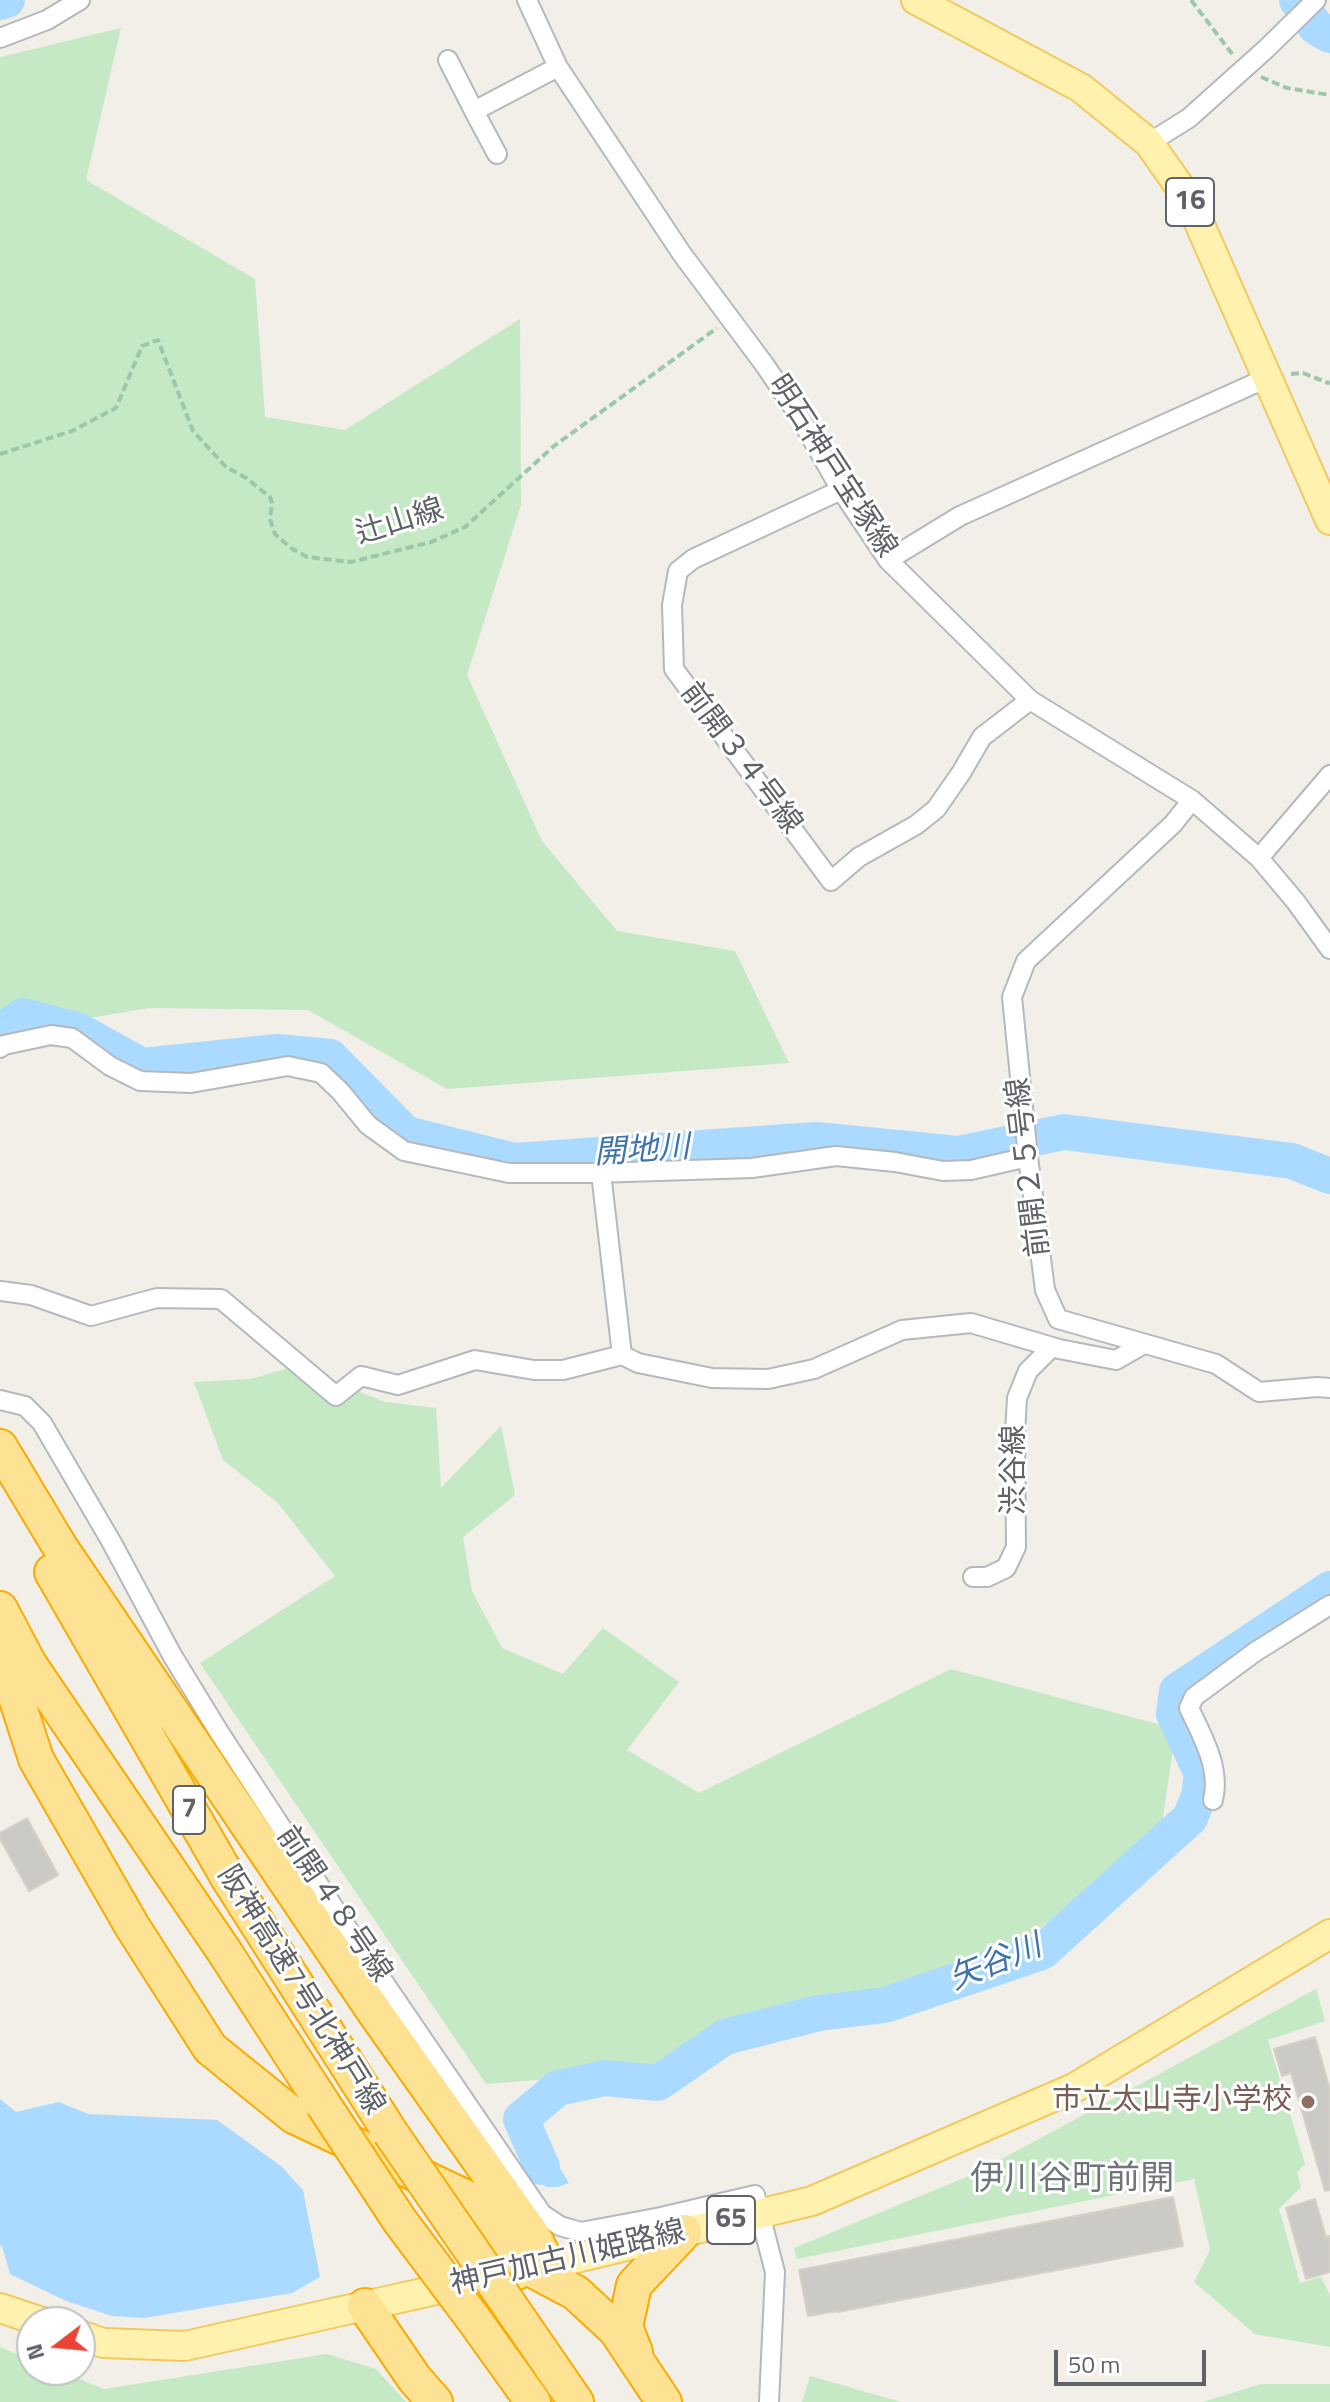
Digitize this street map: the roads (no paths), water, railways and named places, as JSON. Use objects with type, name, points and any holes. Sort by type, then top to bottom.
[{"type":"highway","points":[[0,1447],[60,1547],[376,2014],[533,2236],[532,2268]]},
{"type":"highway","name":"阪神高速7号北神戸線","points":[[0,1481],[229,1879],[390,2132],[576,2402]]},
{"type":"highway","name":"阪神高速7号北神戸線","points":[[0,1609],[29,1664],[224,1951],[400,2221],[466,2318],[533,2402]]},
{"type":"highway","points":[[0,1648],[36,1759],[132,1926],[210,2048],[294,2116],[471,2200],[510,2248],[532,2268],[576,2293],[616,2330],[664,2402]]},
{"type":"highway","points":[[642,2368],[625,2327],[634,2285],[684,2232]]},
{"type":"highway","points":[[365,2306],[414,2378],[435,2402]]},
{"type":"highway","points":[[466,2318],[513,2402]]},
{"type":"main road","name":"16","points":[[916,0],[1081,88],[1149,143],[1189,200],[1330,520]]},
{"type":"main road","name":"神戸加古川姫路線","points":[[96,2341],[185,2346],[812,2201],[1074,2088],[1330,1934]]},
{"type":"street","points":[[0,38],[47,20],[80,0]]},
{"type":"street","name":"明石神戸宝塚線","points":[[527,0],[558,67],[682,254],[798,414],[841,490],[888,560],[1030,700],[1192,800],[1259,858],[1330,949]]},
{"type":"street","points":[[1149,143],[1189,118],[1316,0]]},
{"type":"street","points":[[448,60],[497,154]]},
{"type":"street","points":[[474,111],[558,67]]},
{"type":"street","points":[[888,560],[960,516],[1269,377]]},
{"type":"street","name":"前開３４号線","points":[[841,490],[693,559],[678,571],[672,605],[674,669],[831,881],[859,857],[916,825],[936,809],[982,737],[1030,700]]},
{"type":"street","points":[[1259,858],[1330,775]]},
{"type":"street","name":"前開２５号線","points":[[1192,800],[1173,824],[1026,961],[1012,997],[1045,1290],[1058,1319],[1216,1364],[1259,1392],[1330,1388]]},
{"type":"street","points":[[0,1048],[51,1035],[72,1038],[110,1066],[140,1081],[191,1083],[288,1066],[321,1073],[368,1125],[404,1151],[509,1173],[752,1168],[836,1156],[943,1171],[971,1170],[1028,1156]]},
{"type":"street","points":[[601,1173],[622,1355]]},
{"type":"street","points":[[0,1291],[31,1295],[91,1316],[157,1298],[221,1299],[336,1396],[361,1376],[398,1385],[475,1360],[534,1370],[563,1370],[622,1355],[638,1363],[712,1378],[768,1379],[814,1369],[902,1330],[971,1323],[1052,1347],[1116,1360],[1144,1344]]},
{"type":"street","name":"渋谷線","points":[[973,1577],[987,1577],[1006,1568],[1016,1547],[1017,1398],[1028,1371],[1052,1347]]},
{"type":"street","name":"前開４８号線","points":[[0,1400],[25,1406],[42,1423],[112,1543],[172,1655],[219,1732],[355,1940],[542,2214],[560,2226],[581,2232],[755,2195],[760,2214]]},
{"type":"street","points":[[1213,1800],[1217,1786],[1212,1761],[1189,1708],[1194,1697],[1255,1652],[1330,1605]]},
{"type":"street","points":[[760,2214],[775,2272],[769,2402]]},
{"type":"water","points":[[0,2099],[16,2112],[59,2102],[88,2114],[217,2120],[281,2166],[303,2190],[320,2277],[292,2293],[144,2318],[112,2316],[96,2311],[96,2306],[81,2306],[66,2301],[10,2274],[0,2245]]},
{"type":"water","points":[[530,2119],[569,2183],[546,2187],[518,2148]]},
{"type":"waterway","points":[[0,2],[7,0]]},
{"type":"waterway","points":[[1297,0],[1316,27],[1330,35]]},
{"type":"waterway","name":"開地川","points":[[0,1032],[23,1016],[79,1031],[142,1066],[278,1052],[330,1057],[406,1134],[514,1161],[816,1140],[958,1154],[1064,1132],[1292,1161],[1330,1176]]},
{"type":"waterway","name":"矢谷川","points":[[542,2167],[521,2119],[558,2088],[605,2078],[658,2083],[725,2037],[819,2013],[885,2005],[1042,1952],[1190,1818],[1199,1796],[1202,1774],[1174,1714],[1177,1691],[1330,1589]]},
{"type":"place","name":"市立太山寺小学校","points":[[1308,2102]]},
{"type":"district","name":"伊川谷町前開","points":[[1072,2181]]}]
